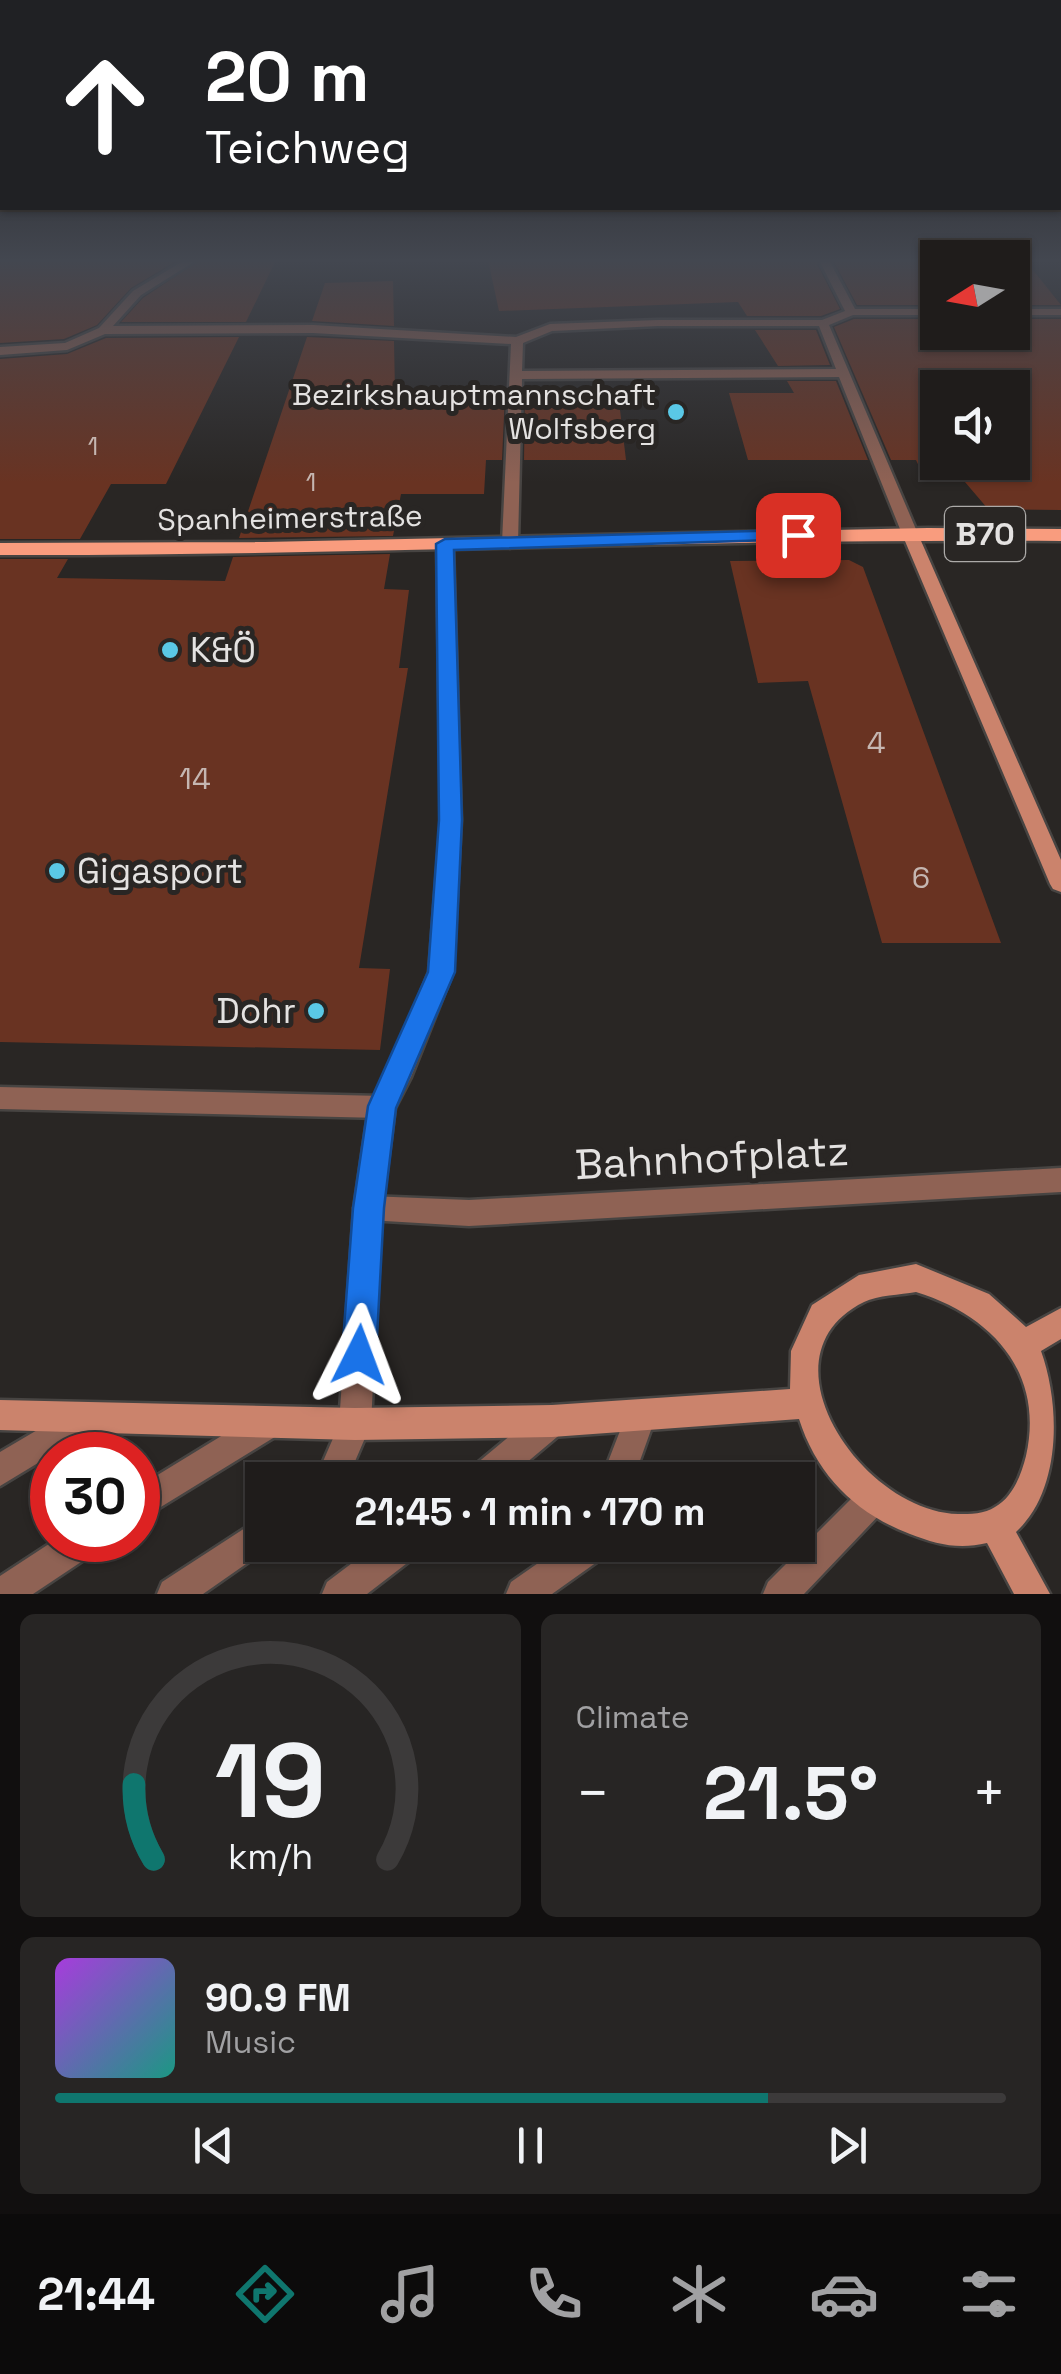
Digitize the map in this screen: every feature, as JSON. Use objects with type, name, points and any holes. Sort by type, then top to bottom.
[{"type":"main road","name":"Spanheimerstraße","points":[[0,549],[212,551],[910,534],[1061,535]]},
{"type":"main road","points":[[910,534],[1061,884]]},
{"type":"main road","points":[[916,1278],[946,1286],[975,1300],[1024,1345],[1044,1378],[1054,1414],[1055,1448],[1045,1482],[1026,1508],[995,1526],[956,1532],[912,1523],[871,1501],[841,1473],[818,1439],[806,1403],[802,1372],[807,1343],[820,1318],[837,1299],[861,1285],[916,1278]]},
{"type":"main road","points":[[1024,1345],[1061,1322]]},
{"type":"main road","points":[[0,1415],[356,1424],[552,1421],[806,1403]]},
{"type":"main road","points":[[995,1526],[1033,1594]]},
{"type":"street","points":[[0,351],[67,346],[93,334]]},
{"type":"street","points":[[405,334],[518,341],[534,334]]},
{"type":"street","points":[[827,334],[910,534]]},
{"type":"street","points":[[510,543],[518,341]]},
{"type":"street","points":[[517,375],[842,373]]},
{"type":"street","points":[[339,1462],[356,1424],[368,1208],[382,1106],[442,972],[451,820],[445,544]]},
{"type":"street","points":[[0,1098],[382,1106]]},
{"type":"street","name":"Bahnhofplatz","points":[[368,1208],[469,1213],[1061,1180]]},
{"type":"street","points":[[623,1462],[640,1416]]},
{"type":"street","points":[[0,1470],[84,1417]]},
{"type":"street","points":[[503,1462],[552,1421]]},
{"type":"street","points":[[160,1492],[270,1422]]},
{"type":"street","points":[[780,1594],[871,1501]]},
{"type":"street","points":[[174,1594],[245,1545]]},
{"type":"street","points":[[3,1594],[51,1562]]},
{"type":"street","points":[[339,1594],[380,1562]]},
{"type":"street","points":[[523,1594],[568,1562]]},
{"type":"building","points":[[0,334],[75,334],[64,339],[0,343]]},
{"type":"building","points":[[758,334],[818,334],[830,365],[778,366]]},
{"type":"building","points":[[837,334],[920,334],[920,350],[1030,350],[1030,334],[1061,334],[1061,510],[988,509],[963,480],[1030,480],[1030,370],[920,370],[920,468],[916,460],[891,460]]},
{"type":"building","points":[[239,337],[166,484],[111,484],[80,539],[0,539],[0,359],[67,354],[106,338]]},
{"type":"building","points":[[307,337],[394,341],[395,392],[505,393],[502,460],[486,460],[484,494],[401,494],[393,536],[239,538]]},
{"type":"building","points":[[787,381],[836,381],[868,460],[748,460],[729,393],[794,393]]},
{"type":"building","points":[[525,393],[618,393],[626,460],[524,460]]},
{"type":"building","points":[[390,554],[384,589],[409,590],[399,668],[408,668],[359,968],[390,969],[380,1050],[0,1042],[0,559],[68,559],[57,578],[225,581],[233,557]]},
{"type":"building","points":[[849,560],[863,567],[1001,943],[882,943],[808,681],[758,683],[730,561]]},
{"type":"place","name":"Bezirkshauptmannschaft Wolfsberg","points":[[676,412]]},
{"type":"place","name":"K&Ö","points":[[170,650]]},
{"type":"place","name":"Gigasport","points":[[57,871]]},
{"type":"place","name":"Dohr","points":[[316,1011]]},
{"type":"route","points":[[359,1355],[368,1208],[382,1106],[442,972],[451,820],[445,544],[798,535]]}]
